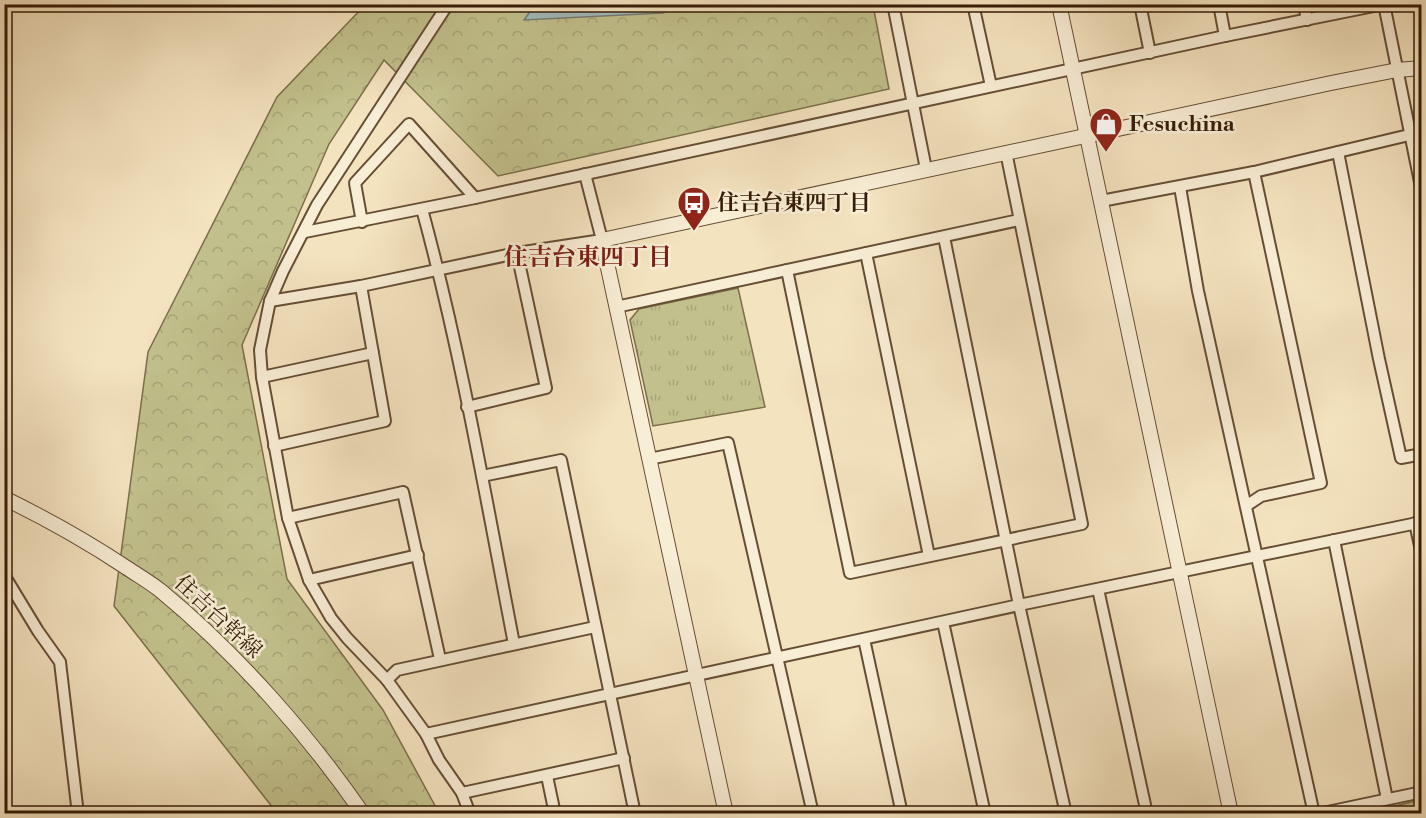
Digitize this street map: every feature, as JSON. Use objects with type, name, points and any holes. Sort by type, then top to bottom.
[{"type":"street","points":[[448,4],[317,205],[270,301],[260,350],[262,376],[288,518],[309,580],[331,618],[387,680],[426,735],[439,760],[462,793],[470,813]]},
{"type":"street","points":[[893,4],[926,169]]},
{"type":"street","points":[[973,4],[991,86]]},
{"type":"street","points":[[1059,4],[1231,813]]},
{"type":"street","points":[[1140,4],[1150,53]]},
{"type":"street","points":[[1219,4],[1225,36]]},
{"type":"street","points":[[1304,4],[1307,20]]},
{"type":"street","points":[[305,232],[362,222],[914,102],[1384,4],[1422,192]]},
{"type":"street","points":[[270,301],[361,286],[517,253],[602,240],[1396,70],[1422,68]]},
{"type":"street","points":[[362,222],[355,183],[409,124],[475,198]]},
{"type":"street","points":[[1101,201],[1254,172],[1409,135]]},
{"type":"street","points":[[787,270],[850,573],[1082,524],[1006,152]]},
{"type":"street","points":[[1338,152],[1401,458],[1422,454]]},
{"type":"street","points":[[1246,506],[1262,496],[1321,483],[1254,172]]},
{"type":"street","points":[[585,174],[602,240],[726,813]]},
{"type":"street","points":[[1180,187],[1198,291],[1316,813],[1422,792]]},
{"type":"street","points":[[422,209],[438,268],[482,476],[514,644]]},
{"type":"street","points":[[616,307],[1019,220]]},
{"type":"street","points":[[944,237],[1019,605],[1066,813]]},
{"type":"street","points":[[467,407],[546,388],[517,253]]},
{"type":"street","points":[[866,254],[929,556]]},
{"type":"street","points":[[274,446],[385,420],[361,286]]},
{"type":"street","points":[[262,376],[373,352]]},
{"type":"street","points":[[649,459],[728,443],[813,813]]},
{"type":"street","points":[[482,476],[561,460],[635,813]]},
{"type":"street","points":[[288,518],[403,492],[440,659]]},
{"type":"street","name":"住吉台幹線","points":[[4,498],[99,550],[160,590],[222,644],[317,750],[363,813]]},
{"type":"street","points":[[426,735],[1019,605],[1418,523],[1422,555]]},
{"type":"street","points":[[1334,540],[1387,799]]},
{"type":"street","points":[[309,580],[418,555]]},
{"type":"street","points":[[6,581],[60,662],[78,813]]},
{"type":"street","points":[[1098,589],[1147,813]]},
{"type":"street","points":[[943,622],[985,813]]},
{"type":"street","points":[[387,680],[398,670],[440,659],[595,627]]},
{"type":"street","points":[[864,639],[902,813]]},
{"type":"street","points":[[462,793],[624,758]]},
{"type":"street","points":[[547,776],[555,813]]},
{"type":"green space","points":[[365,5],[873,5],[889,89],[498,176],[384,60],[329,144],[242,345],[287,579],[383,710],[439,813],[277,813],[114,606],[148,352],[277,97]]},
{"type":"green space","points":[[738,288],[765,407],[653,426],[630,320],[639,309]]},
{"type":"green space","points":[[1421,800],[1421,813],[1364,813]]},
{"type":"water","points":[[535,5],[677,5],[663,13],[524,20]]},
{"type":"place","name":"Fesuchina","points":[[1106,153]]},
{"type":"place","name":"住吉台東四丁目","points":[[694,232]]},
{"type":"district","name":"住吉台東四丁目","points":[[588,258]]}]
